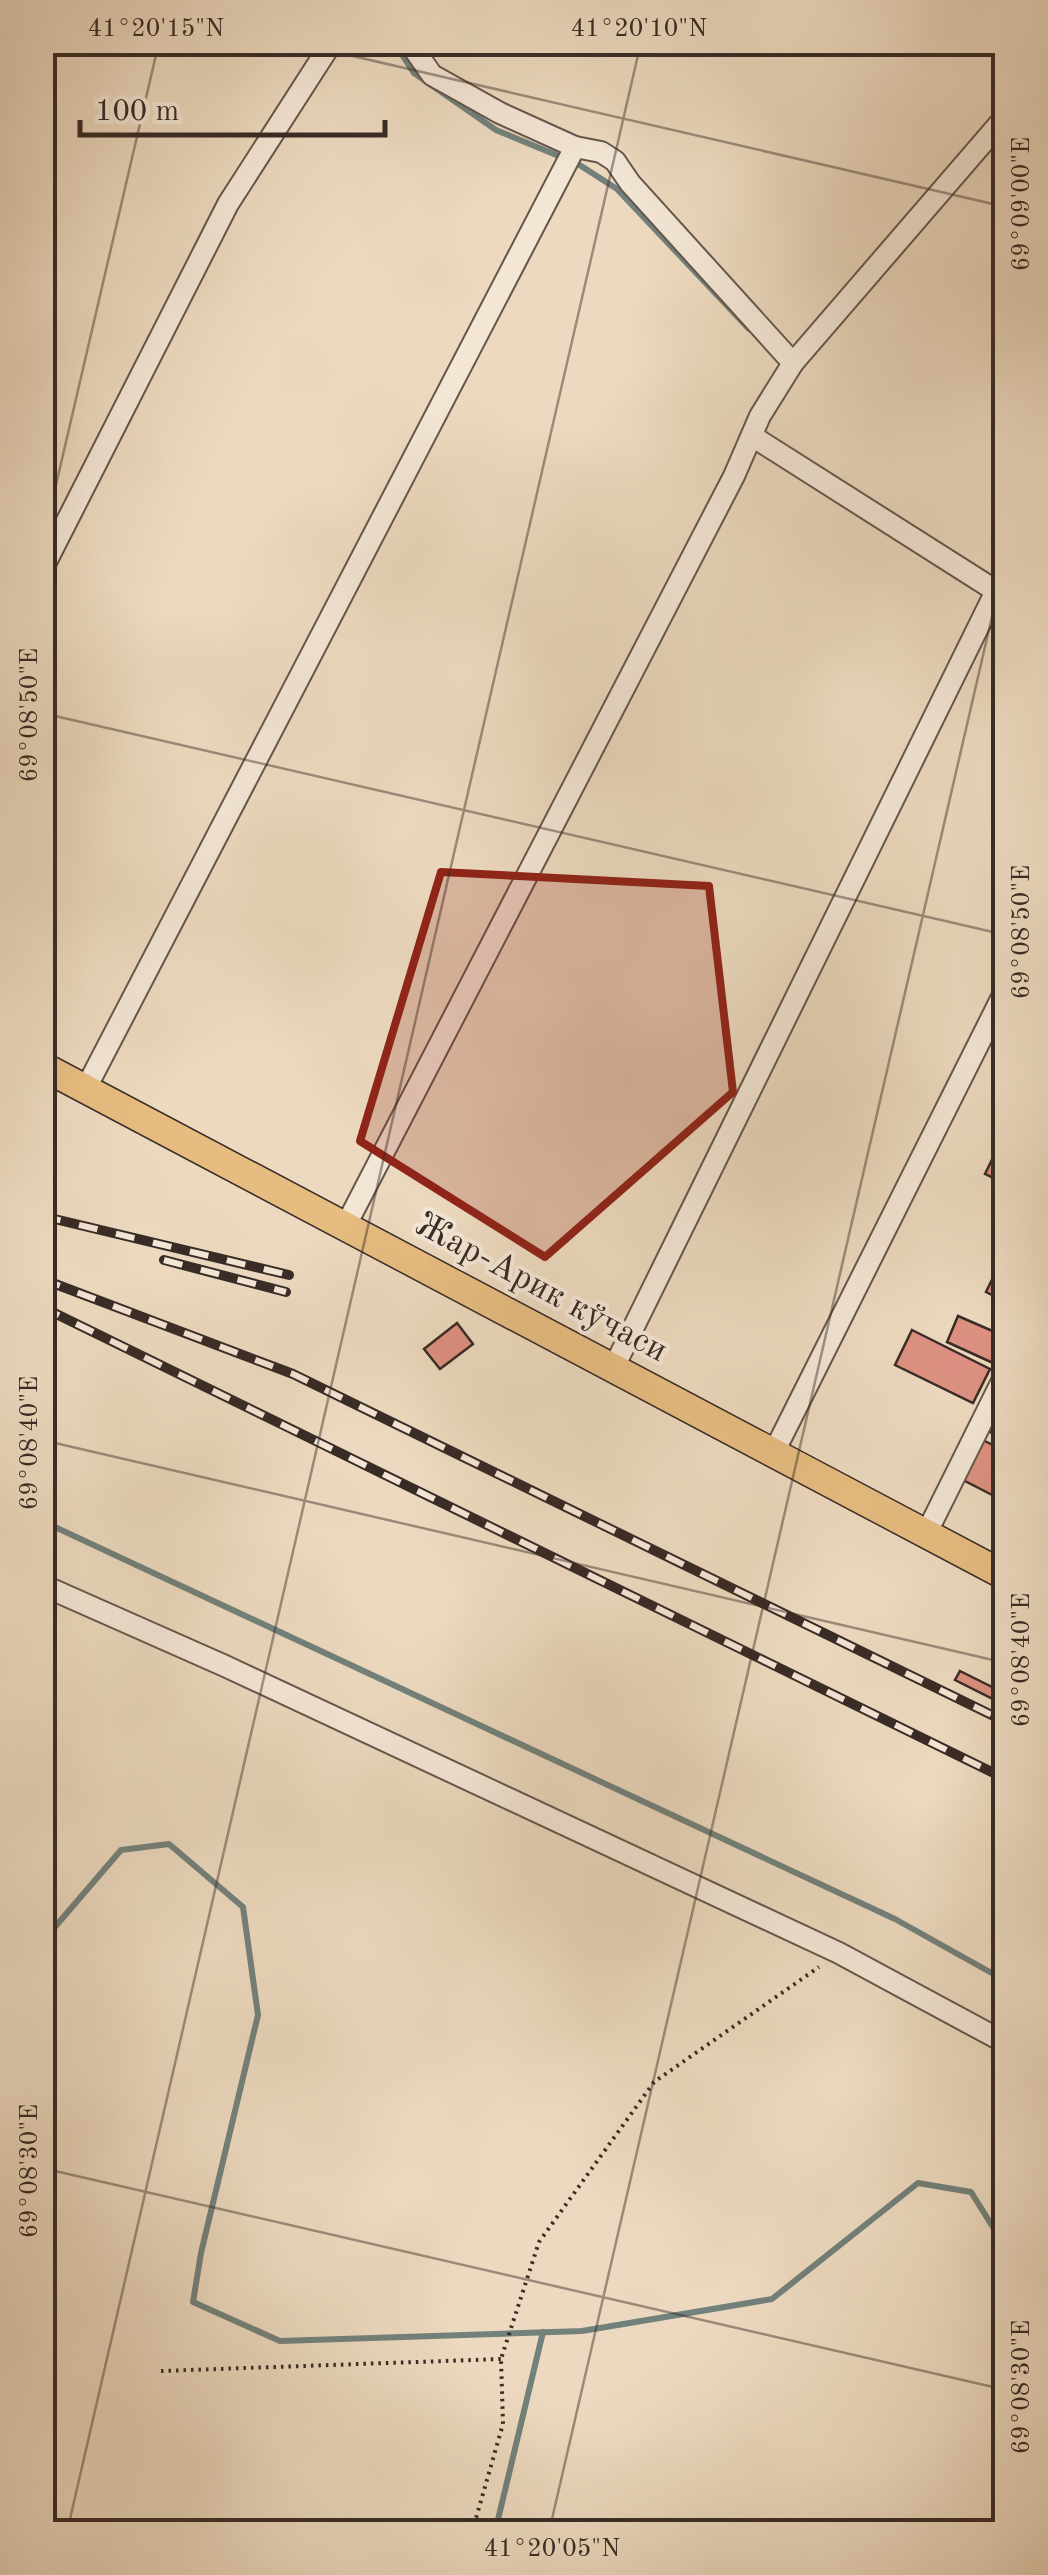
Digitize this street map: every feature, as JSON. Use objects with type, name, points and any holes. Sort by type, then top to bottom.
[{"type":"main road","name":"Жар-Арик кўчаси","points":[[42,1066],[1006,1576]]},
{"type":"street","points":[[42,570],[228,204],[332,42]]},
{"type":"street","points":[[409,42],[432,75],[500,113],[615,161],[630,183],[793,362]]},
{"type":"street","points":[[345,1227],[793,362],[1006,116]]},
{"type":"street","points":[[86,1088],[575,146]]},
{"type":"street","points":[[614,1366],[1001,594],[752,436]]},
{"type":"street","points":[[772,1454],[1006,989]]},
{"type":"street","points":[[926,1534],[1006,1374]]},
{"type":"street","points":[[42,1585],[243,1674],[839,1953],[1006,2043]]},
{"type":"path","points":[[472,2532],[503,2424],[502,2359],[539,2242],[654,2082],[839,1953]]},
{"type":"path","points":[[161,2371],[502,2359]]},
{"type":"highlighted area","points":[[441,872],[709,886],[733,1092],[545,1257],[360,1141]]},
{"type":"building","points":[[1006,1095],[1006,1118],[997,1114]]},
{"type":"building","points":[[1006,1131],[1006,1184],[985,1174]]},
{"type":"building","points":[[1006,1251],[1006,1302],[986,1292]]},
{"type":"building","points":[[958,1316],[1004,1336],[993,1363],[947,1342]]},
{"type":"building","points":[[457,1323],[473,1344],[440,1369],[424,1349]]},
{"type":"building","points":[[912,1330],[990,1369],[973,1403],[895,1365]]},
{"type":"building","points":[[1006,1389],[1006,1440],[986,1430]]},
{"type":"building","points":[[981,1439],[1006,1452],[1000,1466],[1006,1469],[1006,1502],[961,1479]]},
{"type":"building","points":[[960,1671],[998,1690],[993,1699],[955,1680]]},
{"type":"waterway","points":[[394,42],[414,73],[496,130],[578,164],[617,189],[749,329]]},
{"type":"waterway","points":[[42,1521],[895,1919],[1006,1981]]},
{"type":"waterway","points":[[42,1942],[121,1850],[169,1844],[243,1907],[258,2015],[201,2253],[193,2302],[280,2341],[582,2331],[772,2299],[918,2183],[971,2192],[1006,2248]]},
{"type":"waterway","points":[[495,2532],[543,2332]]},
{"type":"railway","points":[[42,1216],[289,1275]]},
{"type":"railway","points":[[164,1260],[286,1292]]},
{"type":"railway","points":[[42,1279],[293,1374],[1006,1722]]},
{"type":"railway","points":[[42,1307],[1006,1779]]}]
